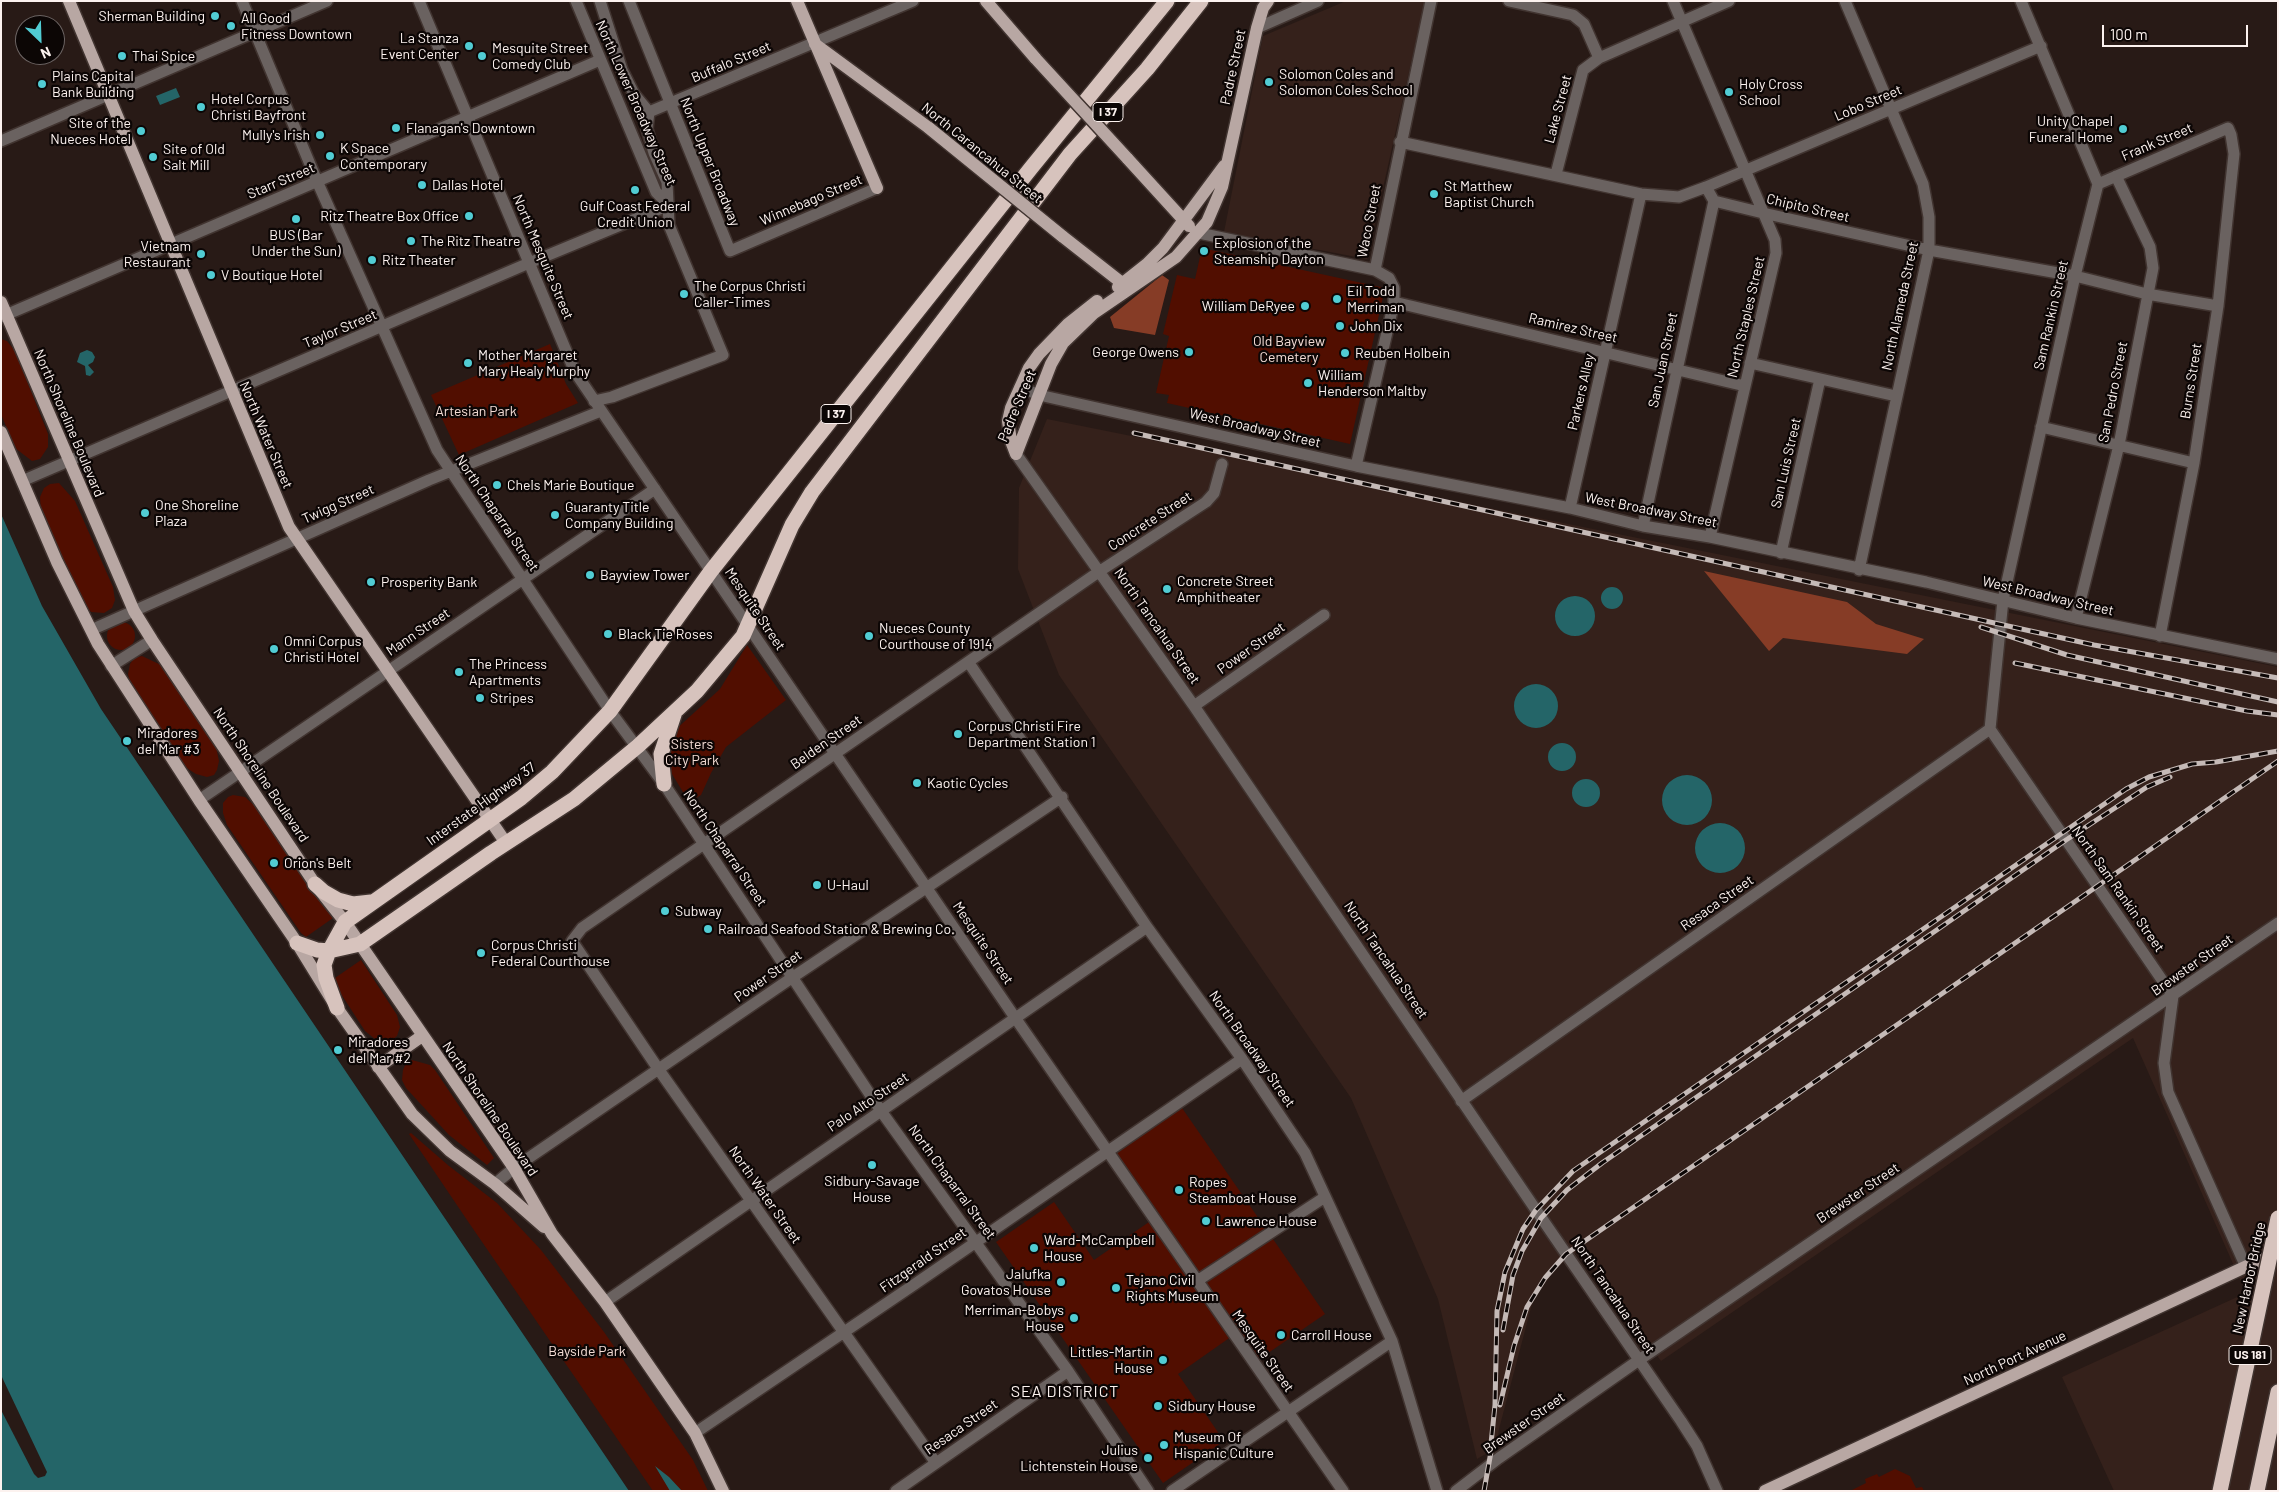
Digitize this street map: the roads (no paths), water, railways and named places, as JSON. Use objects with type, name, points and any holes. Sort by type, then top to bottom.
[{"type":"highway","points":[[1141,33],[1162,1]]},
{"type":"highway","name":"I 37","points":[[711,571],[1167,1]]},
{"type":"highway","name":"I 37","points":[[745,627],[792,525],[812,492],[1070,154],[1172,40],[1202,1]]},
{"type":"highway","points":[[1172,40],[1213,1]]},
{"type":"highway","name":"Interstate Highway 37","points":[[337,1008],[326,978],[324,965],[343,920],[520,798],[552,772],[610,711],[711,571]]},
{"type":"highway","points":[[297,944],[317,950],[329,951],[360,944],[506,843],[574,799],[638,746],[697,691],[745,627]]},
{"type":"highway","points":[[664,784],[661,754],[676,710]]},
{"type":"highway","points":[[315,884],[338,900],[353,904],[371,902]]},
{"type":"highway","name":"New Harbor Bridge","points":[[2220,1491],[2278,1218]]},
{"type":"highway","points":[[2257,1491],[2278,1392]]},
{"type":"main road","name":"North Water Street","points":[[68,1],[231,393],[289,527],[506,843]]},
{"type":"main road","points":[[797,1],[877,188]]},
{"type":"main road","points":[[986,1],[1184,222],[1199,233]]},
{"type":"main road","name":"Padre Street","points":[[1016,454],[1011,441],[1008,421],[1020,387],[1039,354],[1086,309],[1176,257],[1199,233],[1216,206],[1228,162],[1257,28],[1266,5]]},
{"type":"main road","name":"North Carancahua Street","points":[[814,42],[929,128],[1126,286]]},
{"type":"main road","name":"Padre Street","points":[[1016,454],[1051,364],[1063,344],[1094,313],[1126,286],[1163,248],[1228,162]]},
{"type":"main road","name":"North Shoreline Boulevard","points":[[1,302],[4,316],[134,610],[152,640],[242,772],[315,884],[360,944],[514,1168],[552,1234],[605,1302],[695,1433],[723,1491]]},
{"type":"main road","name":"North Shoreline Boulevard","points":[[1,432],[57,562],[111,666],[297,944],[337,1008],[412,1114],[450,1151],[496,1184],[552,1234]]},
{"type":"main road","points":[[378,1067],[422,1036]]},
{"type":"main road","name":"North Port Avenue","points":[[1765,1491],[2278,1252]]},
{"type":"street","name":"North Chaparral Street","points":[[242,1],[317,181],[437,450],[610,711],[638,746],[705,845],[881,1111],[977,1241],[1068,1371],[1148,1491]]},
{"type":"street","points":[[1,140],[327,1]]},
{"type":"street","name":"North Mesquite Street","points":[[419,1],[576,372],[597,406]]},
{"type":"street","name":"North Lower Broadway Street","points":[[576,1],[656,192],[669,205],[669,225],[723,355]]},
{"type":"street","points":[[600,1],[622,70],[634,94],[649,112],[647,129],[654,153],[667,182],[669,205]]},
{"type":"street","name":"North Upper Broadway","points":[[629,1],[730,251]]},
{"type":"street","name":"Buffalo Street","points":[[649,112],[913,1]]},
{"type":"street","points":[[1257,28],[1318,1]]},
{"type":"street","name":"Waco Street","points":[[1356,466],[1394,302],[1394,288],[1389,278],[1375,270],[1400,142],[1431,1]]},
{"type":"street","points":[[1509,1],[1574,15],[1584,24],[1599,58]]},
{"type":"street","name":"North Staples Street","points":[[1673,1],[1763,213],[1774,240],[1776,253],[1710,537]]},
{"type":"street","name":"Lake Street","points":[[1556,174],[1583,70],[1599,58],[1730,1]]},
{"type":"street","name":"North Alameda Street","points":[[1845,1],[1923,184],[1929,217],[1929,250],[1859,570]]},
{"type":"street","points":[[2021,1],[2098,184]]},
{"type":"street","name":"Lobo Street","points":[[1706,187],[2041,46]]},
{"type":"street","name":"Starr Street","points":[[4,316],[600,60]]},
{"type":"street","name":"Frank Street","points":[[2098,184],[2228,128]]},
{"type":"street","name":"Burns Street","points":[[2160,636],[2194,463],[2218,306],[2234,154],[2233,142],[2228,128]]},
{"type":"street","points":[[1400,142],[1556,174],[1641,194],[1679,197],[1706,187],[1714,200]]},
{"type":"street","name":"San Pedro Street","points":[[2076,618],[2119,445],[2153,268],[2150,247],[2116,176]]},
{"type":"street","name":"Sam Rankin Street","points":[[1990,729],[2003,600],[2075,276],[2098,184]]},
{"type":"street","name":"Winnebago Street","points":[[730,251],[877,188]]},
{"type":"street","name":"Parkers Alley","points":[[1570,508],[1641,194]]},
{"type":"street","name":"Chipito Street","points":[[1714,200],[1763,213],[1929,250],[2075,276],[2147,294],[2218,306]]},
{"type":"street","name":"San Juan Street","points":[[1643,526],[1714,200]]},
{"type":"street","name":"Taylor Street","points":[[22,482],[529,263],[669,205]]},
{"type":"street","points":[[1199,233],[1375,270]]},
{"type":"street","name":"Ramirez Street","points":[[1394,302],[1606,351],[1745,386]]},
{"type":"street","name":"Twigg Street","points":[[91,630],[597,406],[612,397],[723,355]]},
{"type":"street","points":[[1750,363],[1896,396]]},
{"type":"street","name":"San Luis Street","points":[[1781,553],[1820,379]]},
{"type":"street","name":"West Broadway Street","points":[[1020,387],[1039,395],[1356,466],[1570,508],[1643,526],[1710,537],[2003,600],[2076,618],[2278,659]]},
{"type":"street","name":"Mesquite Street","points":[[597,406],[711,571],[745,627],[928,887],[1016,1019],[1343,1491]]},
{"type":"street","points":[[2041,427],[2194,463]]},
{"type":"street","name":"North Tancahua Street","points":[[1016,454],[1100,571],[1328,900],[1461,1101],[1690,1433],[1717,1491]]},
{"type":"street","name":"Concrete Street","points":[[1100,571],[1206,502],[1214,493],[1222,464]]},
{"type":"street","name":"Mann Street","points":[[199,800],[655,489]]},
{"type":"street","name":"Belden Street","points":[[572,941],[582,928],[1100,571]]},
{"type":"street","name":"Power Street","points":[[1194,706],[1324,615]]},
{"type":"street","points":[[111,666],[152,640]]},
{"type":"street","name":"North Broadway Street","points":[[969,662],[1062,797],[1147,927],[1242,1059],[1304,1153],[1392,1341],[1437,1491]]},
{"type":"street","name":"North Sam Rankin Street","points":[[1990,729],[2173,996]]},
{"type":"street","name":"Resaca Street","points":[[1461,1101],[1990,729]]},
{"type":"street","name":"Power Street","points":[[496,1184],[514,1168],[793,977],[1062,797]]},
{"type":"street","name":"Brewster Street","points":[[1456,1491],[1499,1458],[1639,1360],[2278,923]]},
{"type":"street","name":"Palo Alto Street","points":[[605,1302],[1147,927]]},
{"type":"street","name":"North Water Street","points":[[572,941],[659,1070],[843,1334],[936,1463]]},
{"type":"street","points":[[2173,996],[2164,1063],[2168,1092],[2246,1267]]},
{"type":"street","name":"Fitzgerald Street","points":[[695,1433],[843,1334],[1242,1059]]},
{"type":"street","points":[[1197,1281],[1325,1197]]},
{"type":"street","points":[[1172,1491],[1392,1341]]},
{"type":"street","name":"Resaca Street","points":[[896,1491],[1068,1371]]},
{"type":"water","points":[[176,88],[180,97],[160,105],[156,96]]},
{"type":"water","points":[[87,350],[92,352],[95,357],[93,362],[88,365],[94,372],[90,376],[86,375],[85,366],[77,362],[80,353]]},
{"type":"water","points":[[1,514],[42,606],[101,709],[629,1491],[1,1491]]},
{"type":"water","points":[[1612,587],[1620,590],[1623,598],[1620,606],[1612,609],[1604,606],[1601,598],[1604,590]]},
{"type":"water","points":[[1571,596],[1579,596],[1586,599],[1592,605],[1595,616],[1592,627],[1586,633],[1579,636],[1571,636],[1564,633],[1558,627],[1555,620],[1555,612],[1558,605],[1564,599]]},
{"type":"water","points":[[1536,684],[1548,688],[1554,694],[1558,706],[1554,718],[1548,724],[1536,728],[1524,724],[1518,718],[1514,706],[1518,694],[1524,688]]},
{"type":"water","points":[[1562,743],[1572,747],[1576,757],[1572,767],[1562,771],[1552,767],[1548,757],[1552,747]]},
{"type":"water","points":[[1687,775],[1696,777],[1707,786],[1712,800],[1710,809],[1701,820],[1687,825],[1678,823],[1667,814],[1662,800],[1664,791],[1673,780]]},
{"type":"water","points":[[1586,779],[1596,783],[1600,793],[1596,803],[1586,807],[1576,803],[1572,793],[1576,783]]},
{"type":"water","points":[[1720,823],[1729,825],[1740,834],[1745,848],[1743,857],[1734,868],[1720,873],[1711,871],[1700,862],[1695,848],[1697,839],[1706,828]]},
{"type":"water","points":[[655,1466],[669,1477],[682,1491],[670,1491]]},
{"type":"railway","points":[[1134,433],[2094,645],[2278,678]]},
{"type":"railway","points":[[1981,627],[2067,655],[2278,702]]},
{"type":"railway","points":[[2015,663],[2247,711],[2278,715]]},
{"type":"railway","points":[[1490,1453],[1495,1405],[1497,1311],[1505,1272],[1523,1229],[1536,1210],[1573,1171],[2126,789],[2149,777],[2192,764],[2216,762],[2278,751]]},
{"type":"railway","points":[[1500,1405],[1514,1346],[1527,1307],[1545,1278],[1566,1254],[2278,761]]},
{"type":"railway","points":[[1503,1330],[1513,1275],[1522,1251],[1541,1218],[1567,1190],[1602,1163],[2066,840],[2147,787],[2170,777]]},
{"type":"railway","points":[[1484,1491],[1492,1446]]},
{"type":"place","name":"Sherman Building","points":[[215,16]]},
{"type":"place","name":"All Good Fitness Downtown","points":[[231,26]]},
{"type":"place","name":"La Stanza Event Center","points":[[469,46]]},
{"type":"place","name":"Thai Spice","points":[[122,56]]},
{"type":"place","name":"Mesquite Street Comedy Club","points":[[482,56]]},
{"type":"place","name":"Solomon Coles and Solomon Coles School","points":[[1269,82]]},
{"type":"place","name":"Plains Capital Bank Building","points":[[42,84]]},
{"type":"place","name":"Holy Cross School","points":[[1729,92]]},
{"type":"place","name":"Hotel Corpus Christi Bayfront","points":[[201,107]]},
{"type":"place","name":"Flanagan's Downtown","points":[[396,128]]},
{"type":"place","name":"Unity Chapel Funeral Home","points":[[2123,129]]},
{"type":"place","name":"Site of the Nueces Hotel","points":[[141,131]]},
{"type":"place","name":"Mully's Irish","points":[[320,135]]},
{"type":"place","name":"K Space Contemporary","points":[[330,156]]},
{"type":"place","name":"Site of Old Salt Mill","points":[[153,157]]},
{"type":"place","name":"Dallas Hotel","points":[[422,185]]},
{"type":"place","name":"Gulf Coast Federal Credit Union","points":[[635,190]]},
{"type":"place","name":"St Matthew Baptist Church","points":[[1434,194]]},
{"type":"place","name":"Ritz Theatre Box Office","points":[[469,216]]},
{"type":"place","name":"BUS (Bar Under the Sun)","points":[[296,219]]},
{"type":"place","name":"The Ritz Theatre","points":[[411,241]]},
{"type":"place","name":"Explosion of the Steamship Dayton","points":[[1204,251]]},
{"type":"place","name":"Vietnam Restaurant","points":[[201,254]]},
{"type":"place","name":"Ritz Theater","points":[[372,260]]},
{"type":"place","name":"V Boutique Hotel","points":[[211,275]]},
{"type":"place","name":"The Corpus Christi Caller-Times","points":[[684,294]]},
{"type":"place","name":"Eil Todd Merriman","points":[[1337,299]]},
{"type":"place","name":"William DeRyee","points":[[1305,306]]},
{"type":"place","name":"John Dix","points":[[1340,326]]},
{"type":"place","name":"George Owens","points":[[1189,352]]},
{"type":"place","name":"Reuben Holbein","points":[[1345,353]]},
{"type":"place","name":"Mother Margaret Mary Healy Murphy","points":[[468,363]]},
{"type":"place","name":"William Henderson Maltby","points":[[1308,383]]},
{"type":"place","name":"Chels Marie Boutique","points":[[497,485]]},
{"type":"place","name":"One Shoreline Plaza","points":[[145,513]]},
{"type":"place","name":"Guaranty Title Company Building","points":[[555,515]]},
{"type":"place","name":"Bayview Tower","points":[[590,575]]},
{"type":"place","name":"Prosperity Bank","points":[[371,582]]},
{"type":"place","name":"Concrete Street Amphitheater","points":[[1167,589]]},
{"type":"place","name":"Black Tie Roses","points":[[608,634]]},
{"type":"place","name":"Nueces County Courthouse of 1914","points":[[869,636]]},
{"type":"place","name":"Omni Corpus Christi Hotel","points":[[274,649]]},
{"type":"place","name":"The Princess Apartments","points":[[459,672]]},
{"type":"place","name":"Stripes","points":[[480,698]]},
{"type":"place","name":"Corpus Christi Fire Department Station 1","points":[[958,734]]},
{"type":"place","name":"Miradores del Mar #3","points":[[127,741]]},
{"type":"place","name":"Kaotic Cycles","points":[[917,783]]},
{"type":"place","name":"Orion's Belt","points":[[274,863]]},
{"type":"place","name":"U-Haul","points":[[817,885]]},
{"type":"place","name":"Subway","points":[[665,911]]},
{"type":"place","name":"Railroad Seafood Station & Brewing Co.","points":[[708,929]]},
{"type":"place","name":"Corpus Christi Federal Courthouse","points":[[481,953]]},
{"type":"place","name":"Miradores del Mar #2","points":[[338,1050]]},
{"type":"place","name":"Sidbury-Savage House","points":[[872,1165]]},
{"type":"place","name":"Ropes Steamboat House","points":[[1179,1190]]},
{"type":"place","name":"Lawrence House","points":[[1206,1221]]},
{"type":"place","name":"Ward-McCampbell House","points":[[1034,1248]]},
{"type":"place","name":"Jalufka Govatos House","points":[[1061,1282]]},
{"type":"place","name":"Tejano Civil Rights Museum","points":[[1116,1288]]},
{"type":"place","name":"Merriman-Bobys House","points":[[1074,1318]]},
{"type":"place","name":"Carroll House","points":[[1281,1335]]},
{"type":"place","name":"Littles-Martin House","points":[[1163,1360]]},
{"type":"place","name":"Sidbury House","points":[[1158,1406]]},
{"type":"place","name":"Museum Of Hispanic Culture","points":[[1164,1445]]},
{"type":"place","name":"Julius Lichtenstein House","points":[[1148,1458]]},
{"type":"district","name":"SEA DISTRICT","points":[[1065,1392]]},
{"type":"park label","name":"Old Bayview Cemetery","points":[[1289,350]]},
{"type":"park label","name":"Artesian Park","points":[[476,411]]},
{"type":"park label","name":"Sisters City Park","points":[[692,752]]},
{"type":"park label","name":"Bayside Park","points":[[587,1351]]}]
